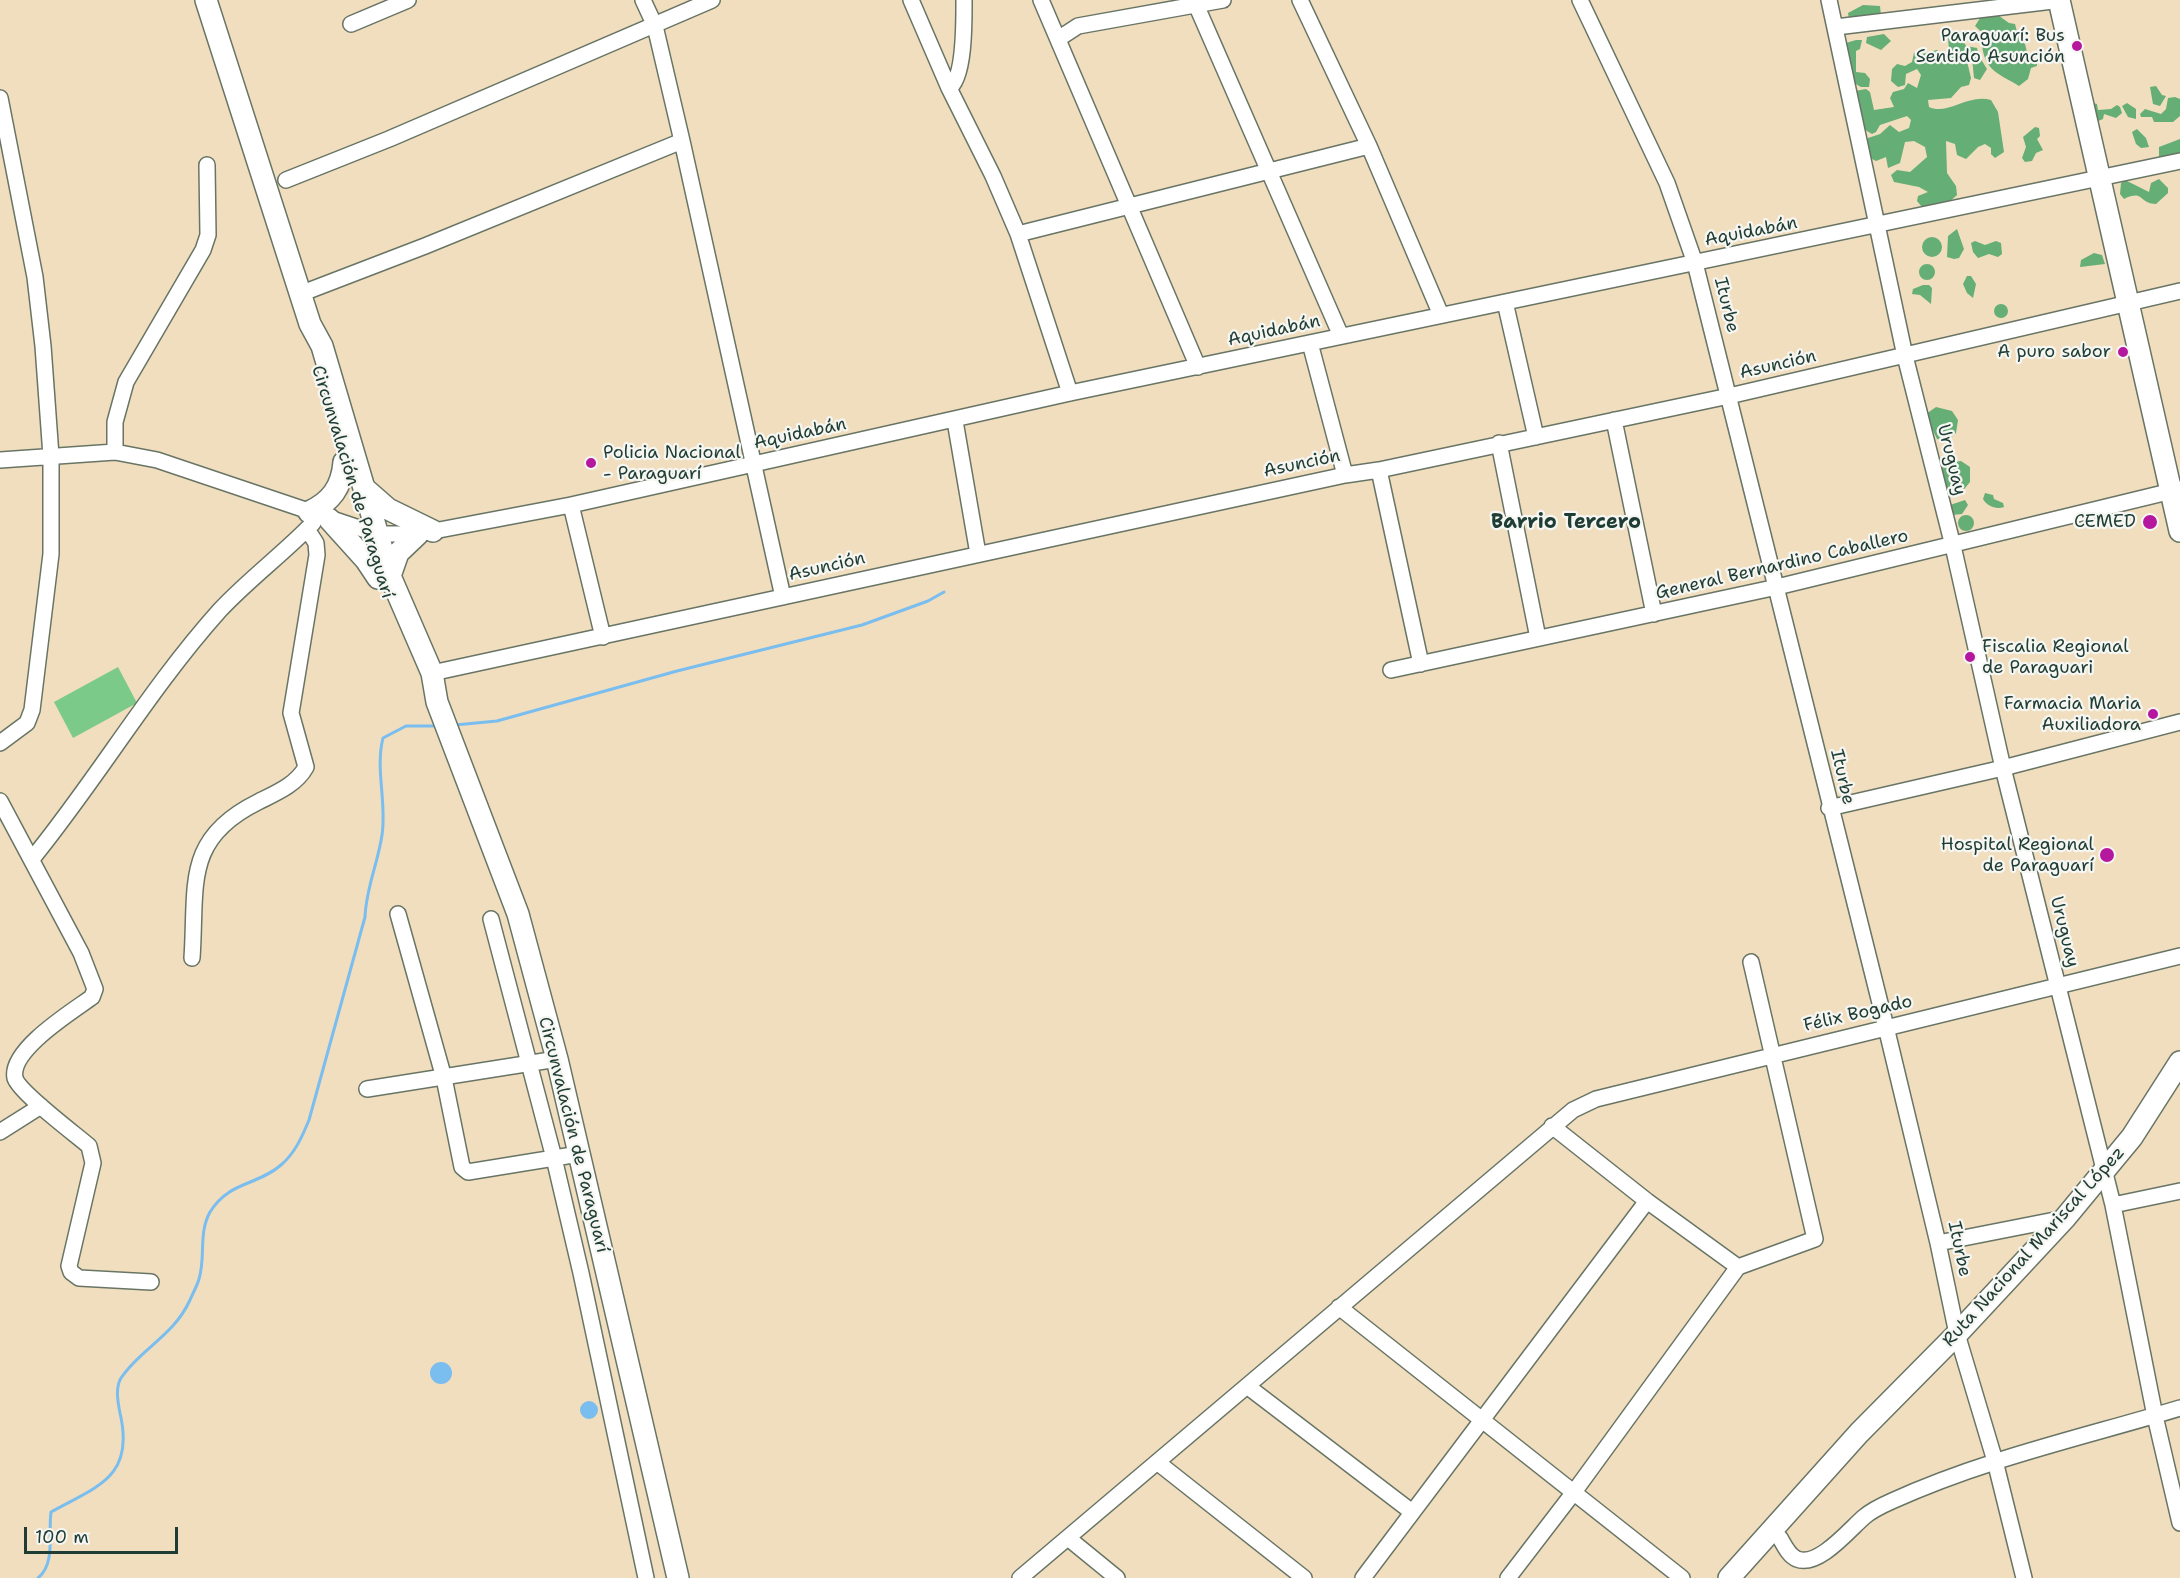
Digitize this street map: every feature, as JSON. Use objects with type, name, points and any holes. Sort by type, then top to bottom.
[{"type":"highway","name":"Circunvalación de Paraguarí","points":[[206,0],[310,324],[322,346],[364,488],[370,532]]},
{"type":"highway","points":[[2060,0],[2129,303],[2176,490],[2180,531]]},
{"type":"highway","name":"Circunvalación de Paraguarí","points":[[310,324],[311,346],[344,462],[417,673],[437,702]]},
{"type":"highway","points":[[344,462],[343,476],[335,493],[321,507],[316,519],[384,577],[398,553],[425,532],[388,509],[364,488]]},
{"type":"highway","name":"Circunvalación de Paraguarí","points":[[384,577],[432,672],[437,702],[518,914],[557,1059],[678,1578]]},
{"type":"highway","name":"Ruta Nacional Mariscal López","points":[[1740,1578],[1859,1433],[1957,1334],[2065,1218],[2132,1137],[2180,1062]]},
{"type":"highway","name":"Ruta Nacional Mariscal López","points":[[1740,1578],[1780,1538],[1865,1439],[1874,1420]]},
{"type":"street","points":[[351,24],[408,0]]},
{"type":"street","points":[[643,0],[655,27],[682,141],[783,597]]},
{"type":"street","points":[[286,180],[655,27],[712,0]]},
{"type":"street","points":[[912,0],[949,88],[993,176],[1018,234],[1070,393]]},
{"type":"street","points":[[949,88],[956,80],[964,32],[964,0]]},
{"type":"street","points":[[1041,0],[1198,367]]},
{"type":"street","points":[[1058,39],[1078,26],[1195,2],[1223,0]]},
{"type":"street","points":[[1300,0],[1369,146],[1441,315]]},
{"type":"street","name":"Iturbe","points":[[1580,0],[1667,183],[1695,263],[1777,587],[1829,808],[1886,1027],[1938,1243],[1957,1334],[1995,1461],[2024,1578]]},
{"type":"street","name":"Uruguay","points":[[1829,0],[1905,356],[1953,546],[2002,768],[2113,1205],[2155,1416],[2180,1523]]},
{"type":"street","points":[[1836,27],[2060,0]]},
{"type":"street","points":[[1195,2],[1341,336]]},
{"type":"street","points":[[0,98],[35,277],[44,346],[51,456],[51,554],[32,710],[27,723],[0,743]]},
{"type":"street","points":[[300,294],[425,246],[682,141]]},
{"type":"street","points":[[1018,234],[1369,146]]},
{"type":"street","name":"Aquidabán","points":[[0,460],[115,452],[157,460],[316,519],[370,532],[425,532],[571,505],[955,421],[1070,393],[1879,226],[2180,161]]},
{"type":"street","points":[[115,452],[115,422],[126,382],[203,250],[208,235],[207,165]]},
{"type":"street","name":"Asunción","points":[[432,672],[603,638],[1345,475],[1379,470],[1729,396],[2180,291]]},
{"type":"street","points":[[1505,302],[1536,437]]},
{"type":"street","points":[[1310,343],[1345,475]]},
{"type":"street","points":[[1614,420],[1654,614]]},
{"type":"street","points":[[955,421],[978,554]]},
{"type":"street","points":[[1499,443],[1538,638]]},
{"type":"street","points":[[1379,470],[1421,664]]},
{"type":"street","name":"General Bernardino Caballero","points":[[1391,670],[1777,587],[2176,490]]},
{"type":"street","points":[[571,505],[603,638]]},
{"type":"street","points":[[32,859],[59,826],[147,703],[219,611],[260,569],[316,519]]},
{"type":"street","points":[[192,958],[196,870],[206,845],[217,829],[241,810],[289,786],[306,767],[291,713],[317,555],[316,519]]},
{"type":"street","points":[[1829,808],[2002,768],[2180,722]]},
{"type":"street","points":[[0,801],[94,979],[95,989],[92,997],[36,1039],[22,1054],[15,1079],[41,1106],[89,1146],[92,1153],[93,1163],[69,1266],[71,1272],[79,1278],[151,1282]]},
{"type":"street","points":[[398,914],[444,1078],[462,1167],[468,1172],[579,1154]]},
{"type":"street","points":[[490,919],[554,1158],[646,1578]]},
{"type":"street","points":[[500,954],[527,947]]},
{"type":"street","name":"Félix Bogado","points":[[1020,1578],[1573,1110],[1596,1099],[1772,1054],[2057,988],[2180,956]]},
{"type":"street","points":[[1508,1578],[1574,1492],[1738,1267],[1815,1239],[1751,962]]},
{"type":"street","points":[[367,1089],[557,1059]]},
{"type":"street","points":[[0,1132],[41,1106]]},
{"type":"street","points":[[1552,1126],[1647,1201],[1738,1267]]},
{"type":"street","points":[[2113,1205],[2180,1191]]},
{"type":"street","points":[[1363,1578],[1647,1201]]},
{"type":"street","points":[[1938,1243],[2065,1218]]},
{"type":"street","points":[[1339,1307],[1682,1578]]},
{"type":"street","points":[[1247,1386],[1412,1512]]},
{"type":"street","points":[[1780,1538],[1792,1556],[1799,1560],[1807,1559],[1838,1544],[1866,1515],[1893,1501],[1995,1461],[2180,1408]]},
{"type":"street","points":[[1157,1462],[1305,1578]]},
{"type":"street","points":[[1068,1538],[1117,1578]]},
{"type":"green space","points":[[1863,5],[1880,6],[1881,16],[1849,19],[1848,13]]},
{"type":"green space","points":[[1995,13],[2009,23],[2015,24],[2019,40],[2025,44],[2027,52],[2037,60],[2037,66],[2031,68],[2028,79],[2019,86],[1994,71],[1983,53],[1982,44],[1988,38],[1975,26],[1982,15]]},
{"type":"green space","points":[[1884,34],[1891,41],[1881,50],[1866,43],[1867,37]]},
{"type":"green space","points":[[1951,35],[1962,37],[1966,46],[1977,48],[1987,69],[1980,80],[1974,78],[1972,58],[1966,57],[1971,78],[1969,85],[1961,87],[1951,98],[1928,100],[1929,107],[1943,109],[1974,99],[1991,100],[1998,112],[2004,152],[1995,158],[1991,154],[1991,148],[1985,144],[1978,147],[1966,159],[1957,155],[1955,144],[1946,141],[1947,173],[1956,186],[1957,195],[1947,204],[1922,207],[1917,201],[1918,196],[1928,192],[1919,187],[1894,182],[1891,175],[1897,170],[1910,172],[1927,157],[1925,147],[1914,141],[1905,142],[1900,163],[1888,168],[1886,157],[1876,161],[1868,157],[1866,146],[1868,138],[1880,134],[1890,125],[1899,132],[1909,128],[1911,120],[1907,116],[1880,125],[1872,134],[1862,128],[1855,91],[1866,89],[1870,92],[1874,110],[1894,107],[1890,98],[1893,92],[1904,89],[1908,83],[1917,88],[1921,75],[1917,69],[1906,74],[1905,85],[1898,87],[1891,81],[1892,69],[1897,64],[1905,66],[1912,62],[1914,53],[1922,54],[1937,50],[1945,55],[1949,51],[1948,37]]},
{"type":"green space","points":[[1862,40],[1860,49],[1856,51],[1856,72],[1865,73],[1870,79],[1869,87],[1861,87],[1854,83],[1846,43]]},
{"type":"green space","points":[[2156,86],[2162,95],[2166,96],[2160,106],[2153,104],[2150,87]]},
{"type":"green space","points":[[2168,98],[2180,99],[2180,116],[2173,122],[2154,122],[2152,117],[2141,117],[2140,114],[2145,109],[2161,114],[2166,109]]},
{"type":"green space","points":[[2089,102],[2097,104],[2098,110],[2111,109],[2117,105],[2122,113],[2116,118],[2104,114],[2103,119],[2091,124]]},
{"type":"green space","points":[[2127,103],[2136,109],[2136,119],[2128,117],[2122,106]]},
{"type":"green space","points":[[2035,127],[2039,128],[2040,136],[2037,139],[2043,150],[2036,153],[2032,161],[2025,162],[2022,158],[2026,147],[2023,137]]},
{"type":"green space","points":[[2137,129],[2146,138],[2149,147],[2141,148],[2136,144],[2132,132]]},
{"type":"green space","points":[[2180,139],[2180,162],[2159,159],[2159,147]]},
{"type":"green space","points":[[2159,179],[2168,188],[2168,193],[2156,204],[2147,202],[2138,196],[2124,199],[2120,194],[2121,183],[2125,180],[2149,192],[2151,183]]},
{"type":"green space","points":[[1957,229],[1964,249],[1959,258],[1954,259],[1947,257],[1948,236]]},
{"type":"green space","points":[[1932,237],[1939,240],[1942,247],[1939,254],[1932,257],[1925,254],[1922,247],[1925,240]]},
{"type":"green space","points":[[1975,241],[1985,245],[1996,241],[2001,243],[2002,254],[1998,257],[1989,254],[1978,258],[1973,252],[1971,243]]},
{"type":"green space","points":[[2094,253],[2102,255],[2105,264],[2080,267],[2081,260]]},
{"type":"green space","points":[[1927,264],[1935,272],[1927,280],[1919,272]]},
{"type":"green space","points":[[1967,276],[1971,276],[1976,284],[1973,298],[1967,293],[1963,284]]},
{"type":"green space","points":[[1929,285],[1932,288],[1931,304],[1920,295],[1912,294],[1913,289]]},
{"type":"green space","points":[[1998,304],[2004,304],[2008,311],[2004,318],[1998,318],[1994,314],[1994,308]]},
{"type":"green space","points":[[1936,407],[1952,411],[1958,420],[1956,433],[1947,441],[1937,439],[1926,414]]},
{"type":"green space","points":[[1961,461],[1970,467],[1970,482],[1961,493],[1953,493],[1949,499],[1946,497],[1939,470],[1945,463]]},
{"type":"green space","points":[[1985,493],[1993,495],[1994,499],[2003,503],[2004,507],[1995,508],[1987,504],[1983,499]]},
{"type":"green space","points":[[1965,500],[1968,505],[1962,514],[1952,515],[1950,505]]},
{"type":"green space","points":[[1963,515],[1969,515],[1974,523],[1972,529],[1963,531],[1958,526],[1958,520]]},
{"type":"green space","points":[[118,667],[137,703],[73,738],[54,702]]},
{"type":"water","points":[[441,1362],[449,1365],[452,1373],[449,1381],[441,1384],[433,1381],[430,1373],[433,1365]]},
{"type":"water","points":[[589,1401],[595,1404],[598,1410],[595,1416],[589,1419],[583,1416],[580,1410],[583,1404]]},
{"type":"waterway","points":[[455,725],[497,721],[677,671],[862,625],[928,601],[944,592]]},
{"type":"waterway","points":[[38,1578],[44,1572],[49,1556],[51,1512],[97,1486],[109,1477],[117,1466],[122,1452],[123,1435],[118,1400],[119,1382],[138,1358],[175,1324],[190,1300],[201,1270],[204,1229],[210,1212],[234,1189],[272,1172],[281,1165],[294,1150],[304,1133],[365,917],[380,845],[383,823],[380,762],[383,738],[406,726],[436,726]]},
{"type":"place","name":"Paraguarí: Bus Sentido Asunción","points":[[2077,46]]},
{"type":"place","name":"A puro sabor","points":[[2123,352]]},
{"type":"place","name":"Policia Nacional - Paraguarí","points":[[591,463]]},
{"type":"place","name":"CEMED","points":[[2150,522]]},
{"type":"place","name":"Fiscalia Regional de Paraguari","points":[[1970,657]]},
{"type":"place","name":"Farmacia Maria Auxiliadora","points":[[2153,714]]},
{"type":"place","name":"Hospital Regional de Paraguarí","points":[[2107,855]]},
{"type":"district","name":"Barrio Tercero","points":[[1566,523]]}]
